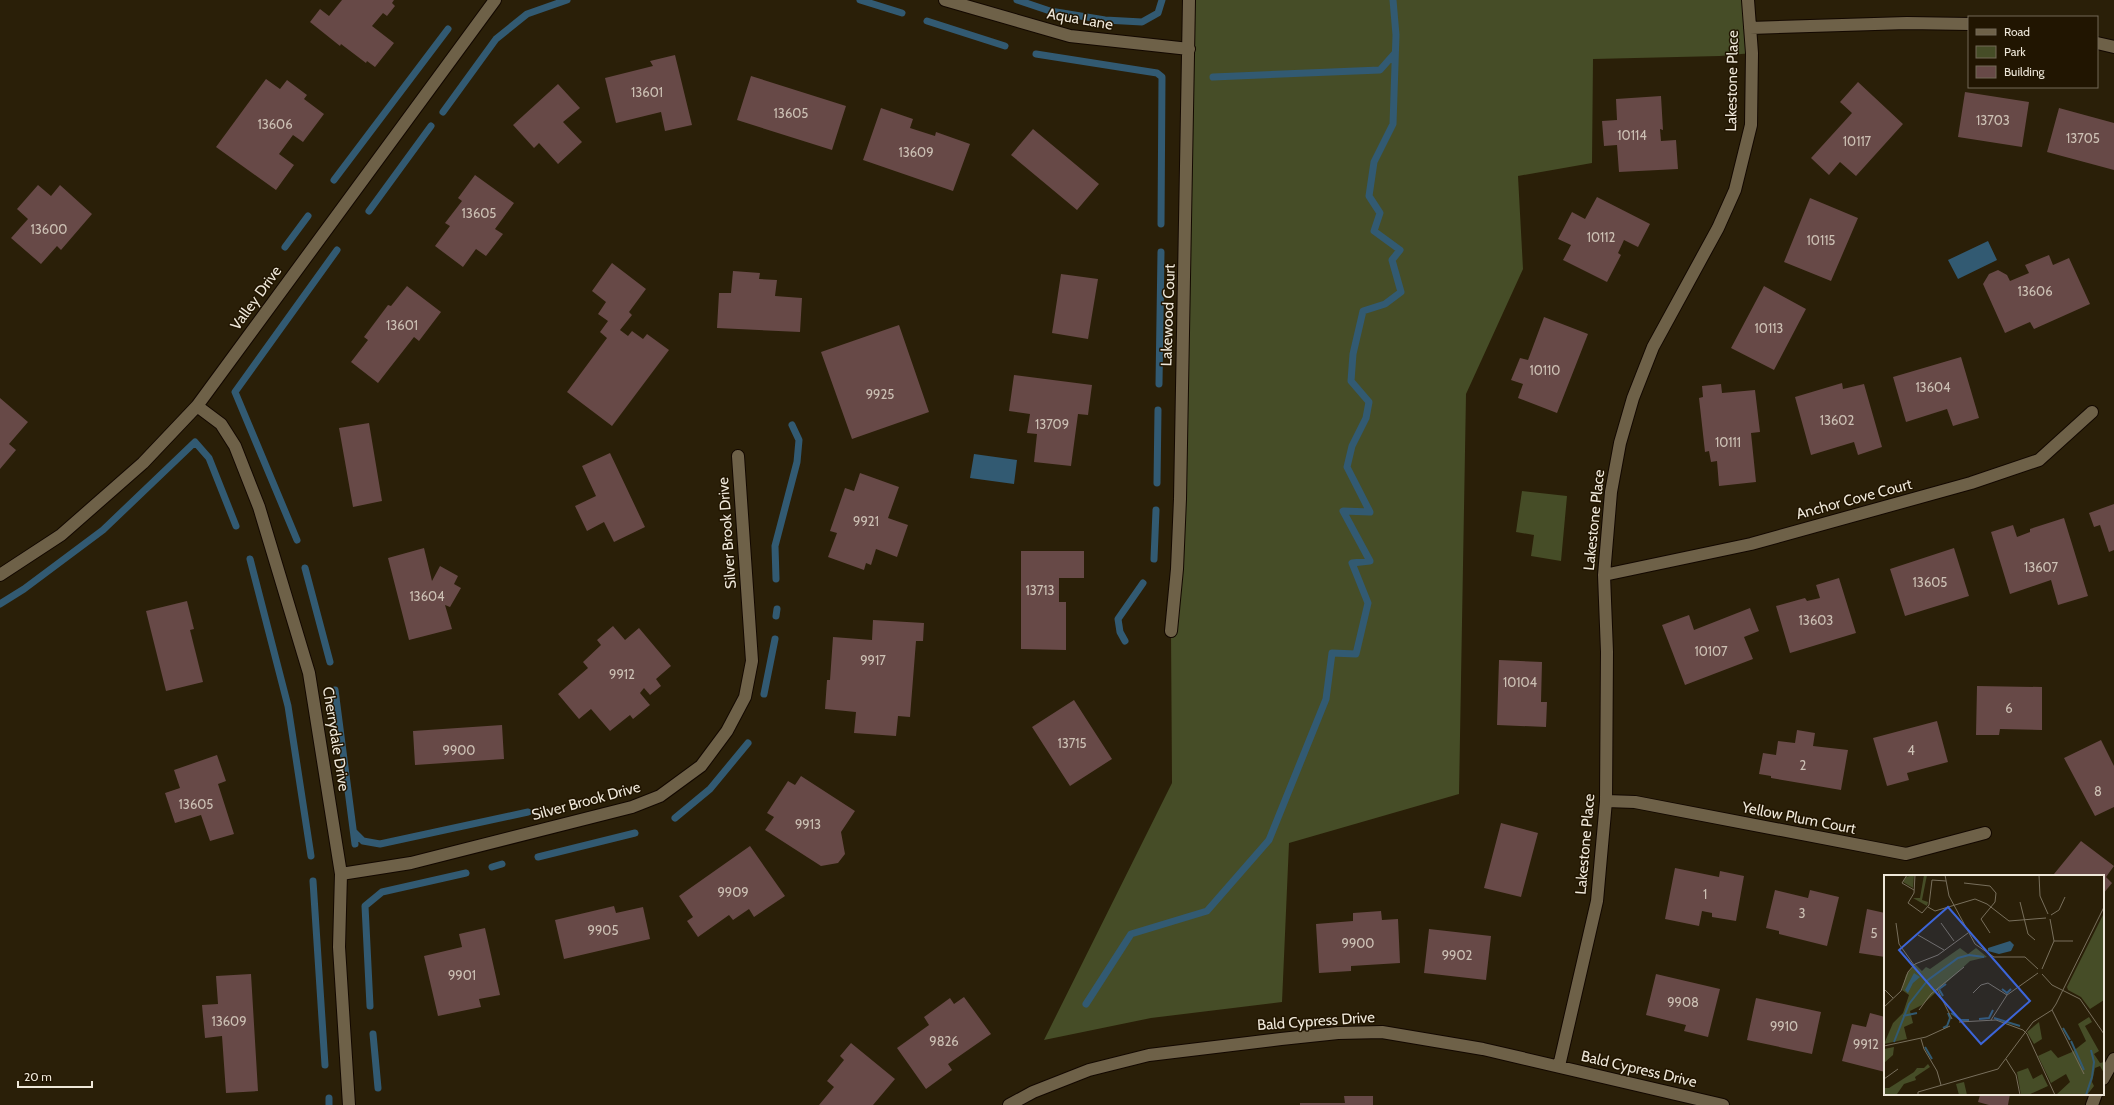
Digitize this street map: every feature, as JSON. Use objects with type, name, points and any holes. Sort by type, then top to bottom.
[{"type":"street","name":"Valley Drive","points":[[0,575],[61,535],[143,463],[197,406],[495,0]]},
{"type":"street","name":"Aqua Lane","points":[[945,0],[1070,36],[1190,49]]},
{"type":"street","name":"Lakewood Court","points":[[1171,631],[1178,568],[1180,499],[1181,396],[1190,49],[1189,0]]},
{"type":"street","name":"Lakestone Place","points":[[1559,1066],[1597,900],[1606,801],[1607,652],[1604,575],[1611,492],[1620,443],[1633,398],[1653,347],[1718,228],[1735,190],[1750,125],[1752,53],[1748,0]]},
{"type":"street","points":[[1750,28],[1907,23],[1968,24]]},
{"type":"street","points":[[2098,43],[2114,47]]},
{"type":"street","name":"Cherrydale Drive","points":[[197,406],[221,424],[235,446],[260,507],[309,673],[341,874],[339,947],[349,1105]]},
{"type":"street","name":"Anchor Cove Court","points":[[1604,575],[1751,544],[1971,483],[2039,460],[2092,412]]},
{"type":"street","name":"Silver Brook Drive","points":[[341,874],[411,863],[632,807],[660,796],[700,766],[727,731],[743,700],[752,661],[738,456]]},
{"type":"street","name":"Yellow Plum Court","points":[[1606,801],[1635,802],[1906,854],[1985,834]]},
{"type":"street","name":"Bald Cypress Drive","points":[[1009,1105],[1033,1092],[1089,1070],[1149,1055],[1338,1034],[1382,1032],[1483,1049],[1723,1105]]},
{"type":"street","points":[[2104,1077],[2114,1059]]},
{"type":"street","points":[[2092,1105],[2096,1095]]},
{"type":"green space","points":[[1189,0],[1748,0],[1752,53],[1720,56],[1593,59],[1592,163],[1518,176],[1523,269],[1466,394],[1459,794],[1289,843],[1282,1002],[1151,1018],[1044,1040],[1172,783],[1171,631]]},
{"type":"green space","points":[[1522,491],[1567,496],[1561,561],[1531,556],[1534,535],[1516,532]]},
{"type":"water","points":[[1988,241],[1997,260],[1958,279],[1948,260]]},
{"type":"water","points":[[974,454],[1017,460],[1014,484],[970,478]]},
{"type":"building","points":[[342,0],[394,0],[392,3],[395,6],[387,16],[383,13],[372,26],[394,43],[375,67],[367,61],[366,63],[341,44],[340,46],[310,22],[320,9],[329,16]]},
{"type":"building","points":[[675,55],[692,125],[665,131],[661,112],[616,123],[605,78],[653,66],[650,61]]},
{"type":"building","points":[[751,76],[846,106],[832,150],[737,120]]},
{"type":"building","points":[[266,79],[280,89],[287,80],[307,95],[304,99],[324,114],[303,142],[293,135],[279,154],[294,165],[276,190],[216,147]]},
{"type":"building","points":[[1858,82],[1903,124],[1856,176],[1840,162],[1829,175],[1811,158],[1852,113],[1840,102]]},
{"type":"building","points":[[558,84],[580,108],[563,122],[582,142],[558,164],[539,143],[534,148],[513,125]]},
{"type":"building","points":[[1965,92],[2029,102],[2022,147],[1958,137]]},
{"type":"building","points":[[1661,96],[1663,130],[1660,129],[1661,141],[1676,140],[1678,169],[1619,172],[1617,145],[1604,146],[1602,121],[1617,120],[1616,99]]},
{"type":"building","points":[[881,108],[913,119],[910,128],[935,136],[936,132],[970,144],[953,191],[863,160]]},
{"type":"building","points":[[2059,108],[2114,123],[2114,170],[2047,152]]},
{"type":"building","points":[[1033,129],[1099,184],[1077,210],[1011,155]]},
{"type":"building","points":[[475,175],[514,203],[495,229],[503,234],[486,256],[476,249],[463,267],[435,246],[450,226],[445,223],[462,201],[458,198]]},
{"type":"building","points":[[38,185],[51,196],[60,185],[92,214],[61,250],[57,246],[41,264],[11,238],[28,219],[17,209]]},
{"type":"building","points":[[1597,197],[1650,224],[1638,247],[1624,240],[1618,253],[1621,255],[1607,282],[1563,260],[1571,245],[1558,239],[1572,212],[1585,219]]},
{"type":"building","points":[[1810,198],[1858,218],[1831,281],[1784,262]]},
{"type":"building","points":[[2049,255],[2053,265],[2069,258],[2090,304],[2034,329],[2030,322],[2005,333],[1983,284],[1989,274],[1998,270],[2007,275],[2010,281],[2029,273],[2025,265]]},
{"type":"building","points":[[612,263],[646,289],[629,312],[632,315],[620,330],[628,336],[632,331],[643,339],[647,334],[669,350],[612,426],[567,392],[607,338],[600,332],[608,321],[598,314],[606,302],[592,291]]},
{"type":"building","points":[[733,271],[760,273],[759,279],[777,280],[775,296],[802,298],[800,332],[717,328],[719,293],[731,293]]},
{"type":"building","points":[[1061,274],[1098,279],[1088,339],[1052,333]]},
{"type":"building","points":[[407,286],[441,312],[419,341],[414,337],[378,383],[351,362],[368,340],[364,337],[388,305],[391,306]]},
{"type":"building","points":[[1764,286],[1806,309],[1774,370],[1731,348]]},
{"type":"building","points":[[1544,317],[1588,334],[1557,413],[1518,398],[1523,384],[1511,380],[1520,358],[1528,360]]},
{"type":"building","points":[[899,325],[929,412],[852,439],[821,352]]},
{"type":"building","points":[[1961,357],[1979,418],[1953,426],[1947,409],[1906,422],[1893,377]]},
{"type":"building","points":[[1014,375],[1092,385],[1088,415],[1078,414],[1071,466],[1034,462],[1037,434],[1027,433],[1030,414],[1009,411]]},
{"type":"building","points":[[1842,383],[1843,389],[1864,384],[1882,447],[1858,455],[1854,442],[1811,455],[1795,397]]},
{"type":"building","points":[[1721,384],[1722,393],[1755,390],[1760,432],[1751,433],[1756,482],[1719,486],[1717,461],[1711,462],[1709,451],[1705,452],[1699,398],[1703,397],[1702,386]]},
{"type":"building","points":[[0,398],[28,422],[9,444],[16,450],[0,469]]},
{"type":"building","points":[[369,423],[382,501],[353,507],[339,428]]},
{"type":"building","points":[[610,453],[645,527],[614,542],[604,522],[587,531],[575,506],[596,496],[582,466]]},
{"type":"building","points":[[860,473],[899,487],[888,518],[908,525],[897,557],[876,549],[871,565],[866,563],[864,570],[828,557],[837,533],[830,531],[845,488],[854,491]]},
{"type":"building","points":[[2114,504],[2114,550],[2109,552],[2100,525],[2094,527],[2089,513]]},
{"type":"building","points":[[2064,518],[2088,596],[2058,605],[2051,580],[2010,594],[1991,532],[2013,525],[2017,537],[2030,532],[2030,529]]},
{"type":"building","points":[[424,548],[432,581],[440,566],[458,576],[454,584],[461,588],[450,607],[445,605],[452,629],[409,640],[388,558]]},
{"type":"building","points":[[1954,548],[1969,596],[1905,616],[1890,569]]},
{"type":"building","points":[[1021,551],[1084,551],[1084,578],[1059,578],[1059,602],[1066,602],[1066,650],[1021,649]]},
{"type":"building","points":[[1839,578],[1856,633],[1790,653],[1776,606],[1805,598],[1807,601],[1820,598],[1816,585]]},
{"type":"building","points":[[187,601],[194,629],[190,630],[203,682],[166,691],[146,611]]},
{"type":"building","points":[[1750,608],[1759,631],[1744,637],[1753,659],[1685,685],[1662,625],[1689,615],[1694,630]]},
{"type":"building","points":[[873,620],[924,623],[923,641],[916,641],[910,717],[898,716],[896,736],[854,733],[856,712],[825,709],[827,680],[830,680],[833,637],[872,640]]},
{"type":"building","points":[[613,626],[625,640],[639,628],[671,666],[656,679],[661,686],[650,695],[644,688],[640,693],[650,705],[633,719],[630,715],[610,731],[591,709],[579,719],[558,694],[588,668],[583,662],[601,645],[597,640]]},
{"type":"building","points":[[1499,660],[1542,662],[1541,702],[1547,702],[1546,727],[1497,725]]},
{"type":"building","points":[[1977,686],[2042,687],[2042,730],[2000,729],[1999,735],[1976,735]]},
{"type":"building","points":[[1074,700],[1112,759],[1070,786],[1032,727]]},
{"type":"building","points":[[1937,721],[1948,762],[1907,773],[1909,780],[1887,786],[1873,738]]},
{"type":"building","points":[[502,725],[504,759],[415,765],[413,731]]},
{"type":"building","points":[[1797,730],[1815,733],[1813,746],[1848,750],[1841,790],[1771,778],[1771,776],[1759,774],[1763,753],[1776,755],[1778,741],[1795,743]]},
{"type":"building","points":[[2101,740],[2114,766],[2114,807],[2095,816],[2064,758]]},
{"type":"building","points":[[217,755],[226,781],[218,784],[234,834],[210,841],[201,815],[175,823],[165,793],[180,788],[174,770]]},
{"type":"building","points":[[801,776],[855,811],[841,832],[845,854],[838,863],[821,866],[765,830],[774,817],[767,813],[788,781],[795,785]]},
{"type":"building","points":[[1501,823],[1538,833],[1521,897],[1484,888]]},
{"type":"building","points":[[2081,841],[2114,866],[2106,877],[2112,883],[2104,893],[2104,875],[2054,874]]},
{"type":"building","points":[[750,846],[785,896],[754,917],[749,909],[733,920],[729,915],[698,937],[687,921],[693,917],[679,896]]},
{"type":"building","points":[[1675,868],[1719,877],[1720,871],[1744,876],[1736,921],[1712,917],[1712,913],[1702,911],[1699,926],[1665,919]]},
{"type":"building","points":[[1775,890],[1808,898],[1810,890],[1839,897],[1827,946],[1779,934],[1779,931],[1766,928]]},
{"type":"building","points":[[614,906],[616,913],[643,907],[650,939],[564,959],[555,920]]},
{"type":"building","points":[[1867,909],[1884,913],[1884,957],[1859,953]]},
{"type":"building","points":[[1381,911],[1382,920],[1398,919],[1400,963],[1351,966],[1351,971],[1319,973],[1316,924],[1353,921],[1353,913]]},
{"type":"building","points":[[485,928],[500,995],[479,999],[481,1007],[438,1016],[424,956],[462,947],[459,934]]},
{"type":"building","points":[[1429,929],[1491,936],[1486,980],[1424,973]]},
{"type":"building","points":[[251,974],[258,1091],[226,1093],[222,1036],[205,1038],[202,1005],[218,1004],[216,976]]},
{"type":"building","points":[[1656,974],[1720,989],[1708,1037],[1684,1031],[1686,1025],[1646,1015]]},
{"type":"building","points":[[964,997],[991,1034],[948,1064],[952,1070],[926,1089],[897,1048],[929,1025],[924,1017],[950,998],[954,1004]]},
{"type":"building","points":[[1756,998],[1821,1012],[1812,1054],[1747,1040]]},
{"type":"building","points":[[1870,1013],[1884,1017],[1884,1072],[1842,1061],[1852,1024],[1866,1027]]},
{"type":"building","points":[[851,1043],[895,1079],[873,1105],[819,1105],[834,1087],[827,1081],[844,1060],[840,1056]]},
{"type":"building","points":[[1980,1095],[2010,1095],[2008,1105],[1989,1105],[1978,1102]]},
{"type":"building","points":[[1344,1096],[1373,1096],[1373,1105],[1300,1105],[1300,1103],[1345,1103]]},
{"type":"waterway","points":[[443,112],[496,39],[527,14],[567,0]]},
{"type":"waterway","points":[[860,0],[902,13]]},
{"type":"waterway","points":[[1017,0],[1050,11],[1105,20],[1142,22],[1158,13],[1162,0]]},
{"type":"waterway","points":[[1086,1004],[1131,934],[1207,911],[1269,840],[1326,699],[1332,653],[1356,654],[1368,603],[1352,563],[1370,561],[1343,511],[1370,512],[1347,467],[1352,446],[1366,418],[1369,402],[1351,381],[1353,354],[1363,311],[1385,304],[1401,292],[1392,260],[1400,250],[1374,231],[1380,213],[1369,196],[1374,162],[1393,124],[1396,35],[1393,0]]},
{"type":"waterway","points":[[927,21],[1005,46]]},
{"type":"waterway","points":[[334,180],[448,29]]},
{"type":"waterway","points":[[1213,77],[1380,70],[1395,53]]},
{"type":"waterway","points":[[1036,54],[1157,73],[1162,77],[1161,224]]},
{"type":"waterway","points":[[369,211],[431,126]]},
{"type":"waterway","points":[[285,247],[308,216]]},
{"type":"waterway","points":[[297,540],[235,392],[337,250]]},
{"type":"waterway","points":[[1159,384],[1161,252]]},
{"type":"waterway","points":[[1157,483],[1158,410]]},
{"type":"waterway","points":[[776,579],[775,546],[797,462],[799,440],[792,425]]},
{"type":"waterway","points":[[0,604],[24,589],[103,530],[195,442],[209,458],[236,526]]},
{"type":"waterway","points":[[1154,559],[1156,510]]},
{"type":"waterway","points":[[250,559],[288,706],[311,856]]},
{"type":"waterway","points":[[305,568],[330,662]]},
{"type":"waterway","points":[[1125,641],[1120,632],[1118,619],[1143,583]]},
{"type":"waterway","points":[[776,616],[777,609]]},
{"type":"waterway","points":[[764,694],[775,639]]},
{"type":"waterway","points":[[335,690],[355,844]]},
{"type":"waterway","points":[[675,818],[710,789],[748,743]]},
{"type":"waterway","points":[[354,832],[363,841],[380,844],[528,812]]},
{"type":"waterway","points":[[538,857],[635,833]]},
{"type":"waterway","points":[[492,867],[502,864]]},
{"type":"waterway","points":[[370,1006],[365,906],[382,892],[466,873]]},
{"type":"waterway","points":[[313,881],[325,1065]]},
{"type":"waterway","points":[[373,1034],[378,1088]]},
{"type":"waterway","points":[[329,1098],[329,1105]]}]
